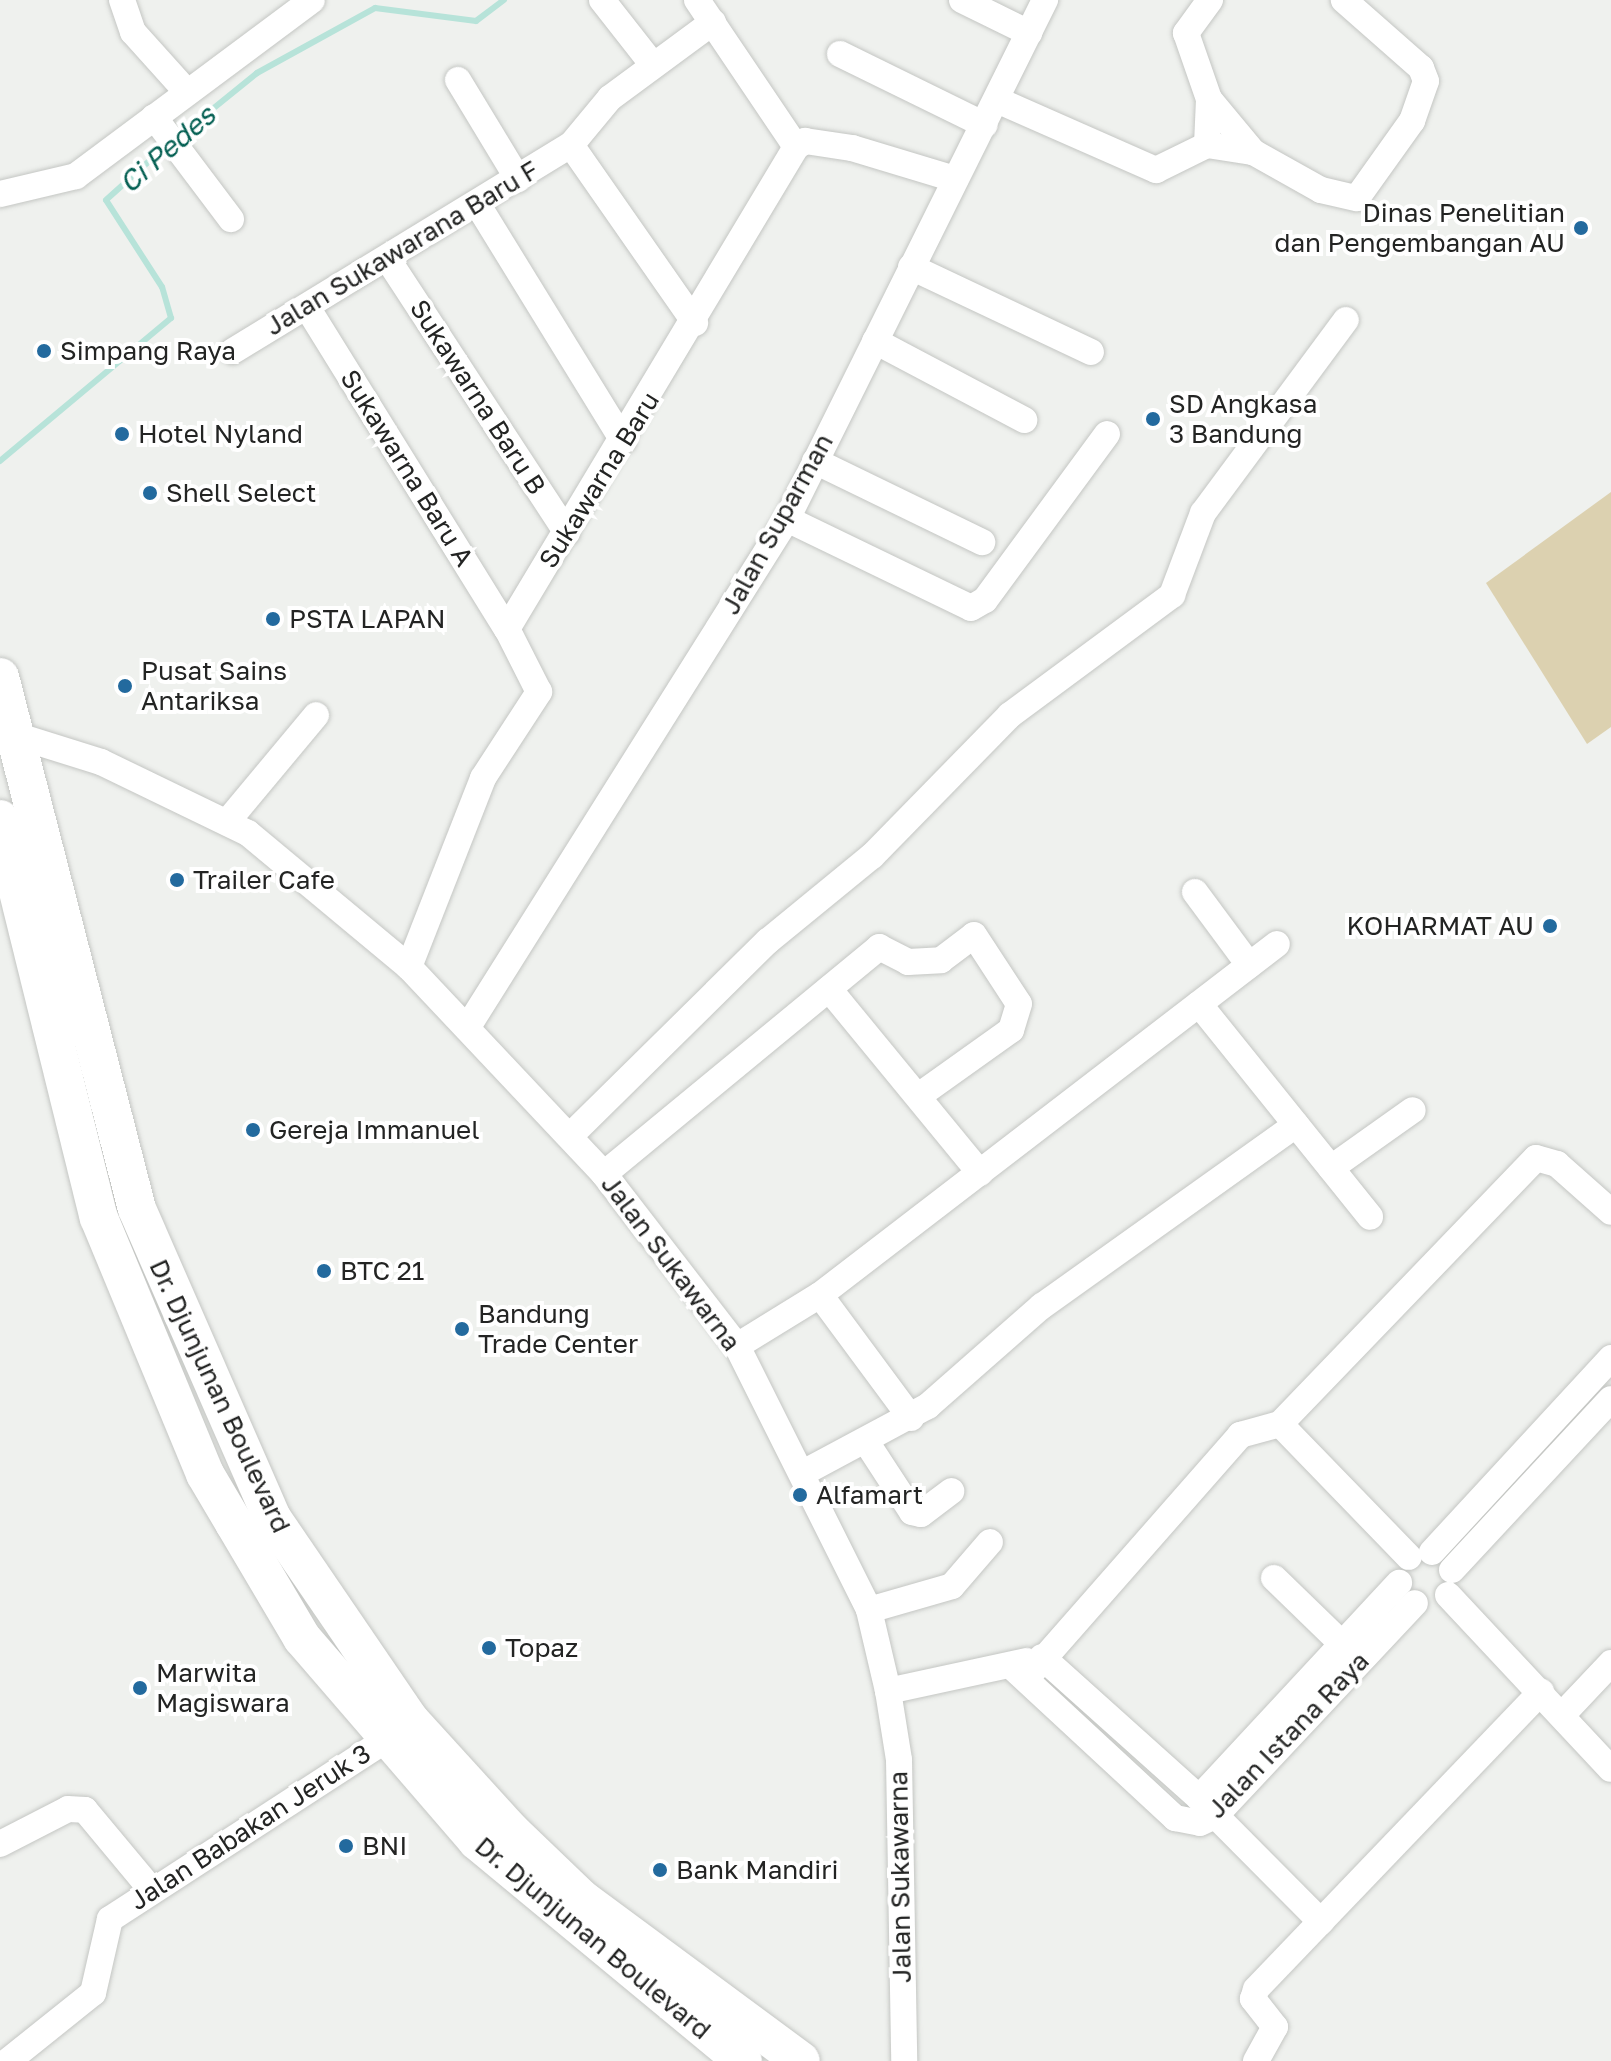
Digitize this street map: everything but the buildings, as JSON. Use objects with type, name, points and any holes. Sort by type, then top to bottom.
[{"type":"highway","name":"Dr. Djunjunan Boulevard","points":[[0,677],[18,736],[137,1209],[272,1518],[409,1719],[510,1830],[582,1899],[801,2061]]},
{"type":"highway","name":"Dr. Djunjunan Boulevard","points":[[0,819],[99,1218],[193,1446],[302,1638],[386,1740],[498,1862],[743,2061]]},
{"type":"street","points":[[122,0],[133,32],[187,92]]},
{"type":"street","points":[[0,194],[76,176],[165,133],[187,92],[312,0]]},
{"type":"street","points":[[602,0],[653,65]]},
{"type":"street","points":[[697,0],[796,147],[805,141],[852,148],[955,179]]},
{"type":"street","points":[[962,0],[1029,33]]},
{"type":"street","name":"Jalan Suparman","points":[[469,1025],[787,519],[1045,0]]},
{"type":"street","points":[[1210,0],[1186,33],[1209,99],[1253,152]]},
{"type":"street","points":[[997,100],[1156,170],[1207,145],[1253,152],[1321,190],[1357,198],[1412,121],[1426,81],[1421,68],[1344,0]]},
{"type":"street","name":"Jalan Sukawarana Baru F","points":[[233,351],[389,261],[571,145],[610,98],[713,22]]},
{"type":"street","points":[[840,54],[985,125]]},
{"type":"street","points":[[458,80],[518,179]]},
{"type":"street","points":[[1207,145],[1209,99]]},
{"type":"street","points":[[165,133],[231,219]]},
{"type":"street","points":[[571,145],[695,323]]},
{"type":"street","name":"Sukawarna Baru","points":[[507,629],[695,323],[796,147]]},
{"type":"street","points":[[478,205],[623,441]]},
{"type":"street","name":"Sukawarna Baru B","points":[[389,261],[567,533]]},
{"type":"street","points":[[911,267],[1091,352]]},
{"type":"street","name":"Sukawarna Baru A","points":[[307,307],[507,629]]},
{"type":"street","points":[[563,1128],[603,1096],[768,941],[872,856],[1010,715],[1172,595],[1203,513],[1346,320]]},
{"type":"street","points":[[875,341],[1024,420]]},
{"type":"street","points":[[787,519],[971,608],[985,600],[1107,434]]},
{"type":"street","points":[[815,461],[982,542]]},
{"type":"street","points":[[409,967],[483,778],[539,692],[507,629]]},
{"type":"street","points":[[227,822],[316,715]]},
{"type":"street","name":"Jalan Sukawarna","points":[[18,736],[101,762],[227,822],[409,967],[469,1025],[604,1174],[737,1346],[869,1610],[888,1691],[899,1760],[904,2061]]},
{"type":"street","points":[[1195,892],[1249,965]]},
{"type":"street","points":[[604,1174],[879,947],[908,962],[941,960],[974,935],[1019,1004],[1011,1030],[920,1095]]},
{"type":"street","points":[[737,1346],[820,1295],[1277,944]]},
{"type":"street","points":[[829,989],[920,1095],[980,1173]]},
{"type":"street","points":[[1199,1004],[1370,1217]]},
{"type":"street","points":[[1331,1168],[1413,1110]]},
{"type":"street","points":[[803,1473],[911,1418],[1042,1306],[1296,1125]]},
{"type":"street","points":[[888,1691],[1018,1672],[1042,1657],[1240,1435],[1280,1424],[1536,1158],[1557,1164],[1611,1212]]},
{"type":"street","points":[[820,1295],[911,1418]]},
{"type":"street","points":[[1611,1358],[1435,1569],[1433,1605],[1407,1593],[1435,1569],[1611,1399]]},
{"type":"street","points":[[1280,1424],[1435,1569],[1611,1769]]},
{"type":"street","points":[[867,1443],[912,1512],[921,1514],[951,1491]]},
{"type":"street","points":[[869,1610],[952,1586],[990,1542]]},
{"type":"street","points":[[1274,1578],[1339,1641]]},
{"type":"street","name":"Jalan Istana Raya","points":[[1207,1807],[1339,1641],[1407,1593]]},
{"type":"street","name":"Jalan Istana Raya","points":[[1207,1807],[1407,1593]]},
{"type":"street","name":"Jalan Istana Raya","points":[[1042,1657],[1081,1712]]},
{"type":"street","points":[[1563,1714],[1611,1663]]},
{"type":"street","name":"Jalan Istana Raya","points":[[1018,1672],[1081,1712],[1207,1807]]},
{"type":"street","points":[[1256,2061],[1275,2027],[1253,1996],[1541,1692]]},
{"type":"street","name":"Jalan Babakan Jeruk 3","points":[[8,2061],[93,1993],[110,1919],[150,1888],[386,1740]]},
{"type":"street","points":[[1207,1807],[1321,1922]]},
{"type":"street","points":[[0,1844],[68,1809],[85,1810],[150,1888]]},
{"type":"shaded area","points":[[1611,492],[1611,727],[1587,744],[1486,583]]},
{"type":"waterway","name":"Ci Pedes","points":[[178,137],[257,73],[375,8],[476,21],[504,0]]},
{"type":"waterway","name":"Ci Pedes","points":[[0,461],[171,318],[162,287],[106,200],[166,146]]},
{"type":"place","name":"Dinas Penelitian dan Pengembangan AU","points":[[1581,228]]},
{"type":"place","name":"Simpang Raya","points":[[44,351]]},
{"type":"place","name":"SD Angkasa 3 Bandung","points":[[1153,419]]},
{"type":"place","name":"Hotel Nyland","points":[[122,434]]},
{"type":"place","name":"Shell Select","points":[[150,493]]},
{"type":"place","name":"PSTA LAPAN","points":[[273,619]]},
{"type":"place","name":"Pusat Sains Antariksa","points":[[125,686]]},
{"type":"place","name":"Trailer Cafe","points":[[177,880]]},
{"type":"place","name":"KOHARMAT AU","points":[[1550,926]]},
{"type":"place","name":"Gereja Immanuel","points":[[253,1130]]},
{"type":"place","name":"BTC 21","points":[[324,1271]]},
{"type":"place","name":"Bandung Trade Center","points":[[462,1329]]},
{"type":"place","name":"Alfamart","points":[[800,1495]]},
{"type":"place","name":"Topaz","points":[[489,1648]]},
{"type":"place","name":"Marwita Magiswara","points":[[140,1688]]},
{"type":"place","name":"BNI","points":[[346,1846]]},
{"type":"place","name":"Bank Mandiri","points":[[660,1870]]}]
